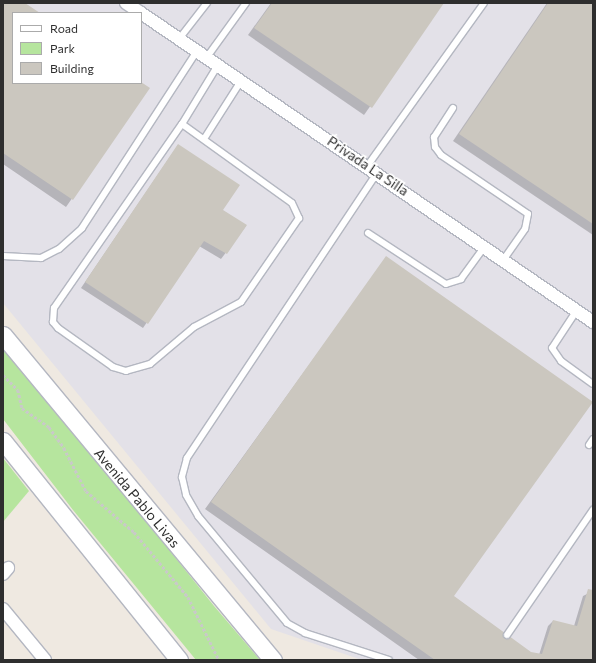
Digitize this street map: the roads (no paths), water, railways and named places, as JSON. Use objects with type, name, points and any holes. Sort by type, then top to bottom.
[{"type":"main road","name":"Avenida Pablo Livas","points":[[3,336],[273,660]]},
{"type":"main road","points":[[3,441],[179,660]]},
{"type":"street","name":"Privada La Silla","points":[[126,3],[140,12]]},
{"type":"street","name":"Privada La Silla","points":[[142,14],[179,40],[368,165],[593,322]]},
{"type":"street","points":[[3,609],[45,660]]},
{"type":"lane","points":[[179,40],[207,3]]},
{"type":"lane","points":[[3,256],[41,258],[59,249],[82,228],[202,54],[246,3]]},
{"type":"lane","points":[[368,165],[484,3]]},
{"type":"lane","points":[[182,124],[292,203],[298,209],[296,225],[241,302],[194,327],[138,370],[113,367],[58,328],[53,322],[54,308],[182,124],[218,65]]},
{"type":"lane","points":[[204,139],[241,81]]},
{"type":"lane","points":[[454,108],[434,137],[435,146],[441,155],[528,214],[525,229],[504,259]]},
{"type":"lane","points":[[378,172],[187,458],[182,477],[186,495],[198,516],[287,623],[305,633],[389,660]]},
{"type":"lane","points":[[368,233],[446,284],[460,279],[484,245]]},
{"type":"lane","points":[[577,310],[552,348],[561,361],[593,384]]},
{"type":"lane","points":[[589,445],[593,439]]},
{"type":"lane","points":[[508,635],[593,510]]}]
